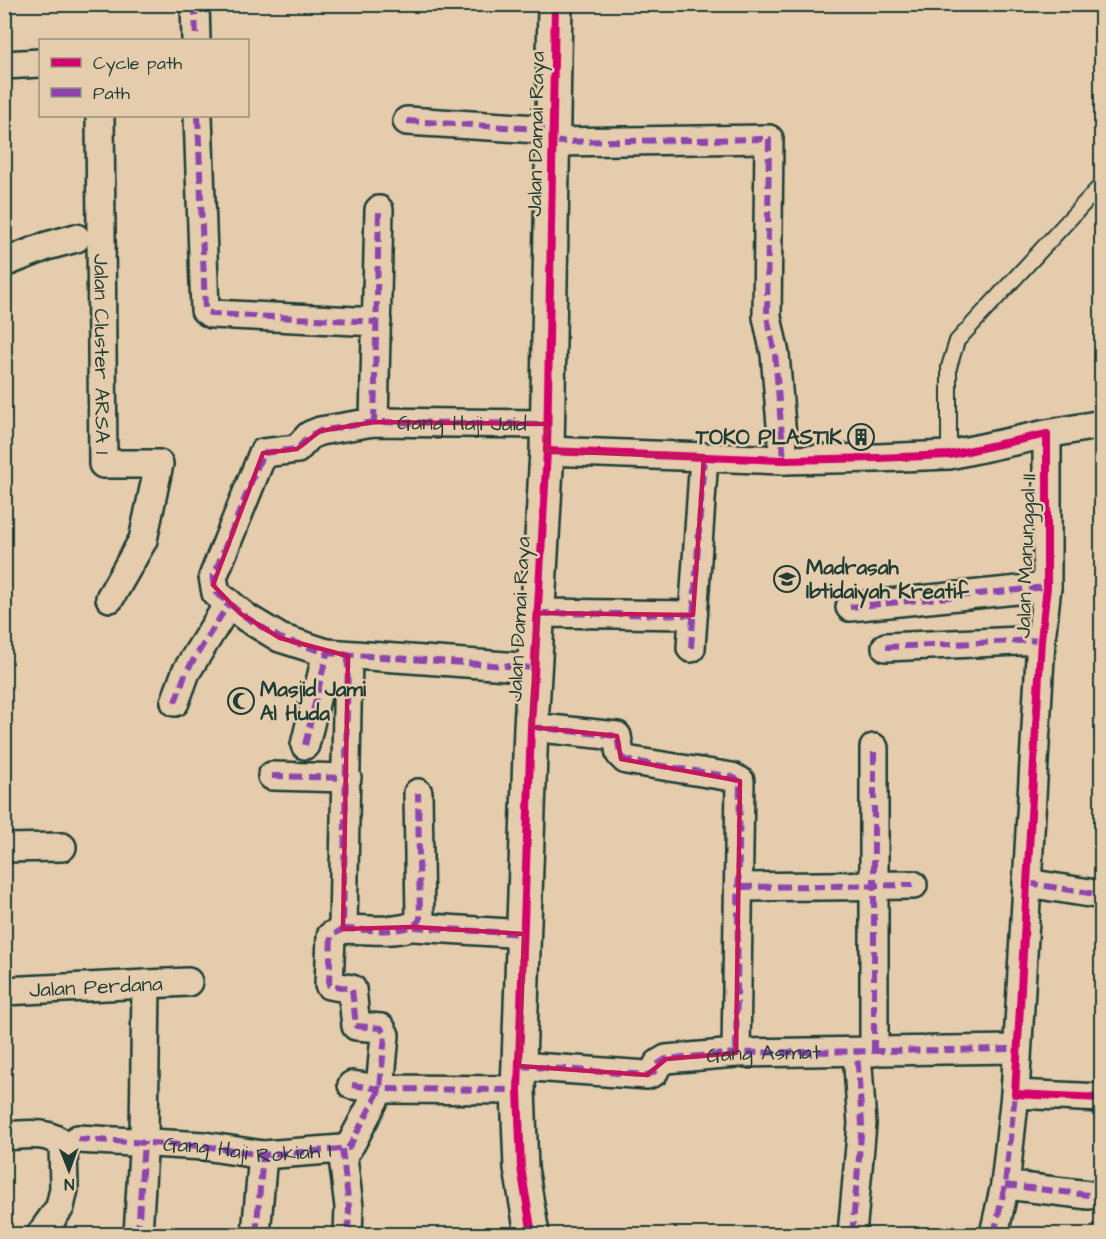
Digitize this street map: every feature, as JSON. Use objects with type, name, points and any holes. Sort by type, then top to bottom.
[{"type":"street","points":[[195,4],[196,39]]},
{"type":"street","name":"Jalan Damai Raya","points":[[532,1234],[521,1168],[518,1078],[531,727],[547,437],[555,4]]},
{"type":"street","points":[[4,65],[39,63]]},
{"type":"street","name":"Jalan Cluster ARSA 1","points":[[100,117],[103,464],[159,464],[143,540],[110,598]]},
{"type":"street","points":[[198,117],[205,310],[212,314],[377,322]]},
{"type":"street","points":[[407,121],[554,136],[769,139],[767,317],[775,354],[784,460]]},
{"type":"street","points":[[374,422],[379,210]]},
{"type":"street","name":"Jalan Cluster ARSA 1","points":[[4,263],[47,246],[76,238]]},
{"type":"street","name":"Gang Haji Jaid","points":[[229,603],[216,594],[213,577],[260,456],[270,451],[297,449],[310,435],[320,431],[374,422],[547,437]]},
{"type":"street","points":[[547,437],[704,457],[784,460],[949,455],[1101,424]]},
{"type":"street","name":"Jalan Manunggal II","points":[[994,1234],[1005,1185],[1015,1094],[1041,640],[1047,587],[1047,434]]},
{"type":"street","points":[[691,648],[704,457]]},
{"type":"street","points":[[850,607],[1047,587]]},
{"type":"street","points":[[175,702],[186,672],[229,603],[280,638],[338,654],[534,668]]},
{"type":"street","points":[[538,613],[693,615]]},
{"type":"street","points":[[886,647],[1041,640]]},
{"type":"street","points":[[306,745],[338,654]]},
{"type":"street","points":[[338,654],[347,778],[343,929]]},
{"type":"street","points":[[531,727],[618,736],[620,754],[626,760],[738,779],[742,789],[736,1053]]},
{"type":"street","points":[[852,1234],[862,1124],[875,885],[874,748]]},
{"type":"street","points":[[272,776],[347,778]]},
{"type":"street","points":[[414,927],[420,919],[418,793]]},
{"type":"street","points":[[4,848],[62,847]]},
{"type":"street","points":[[1027,883],[1101,895]]},
{"type":"street","points":[[741,887],[913,885]]},
{"type":"street","points":[[380,1089],[384,1032],[381,1028],[356,1026],[354,991],[348,987],[333,988],[329,985],[331,936],[343,929],[414,927],[524,934]]},
{"type":"street","name":"Jalan Perdana","points":[[4,991],[188,982]]},
{"type":"street","points":[[138,1234],[144,1141],[146,984]]},
{"type":"street","name":"Gang Asmat","points":[[518,1078],[647,1075],[654,1072],[658,1064],[666,1059],[736,1053],[1017,1049]]},
{"type":"street","points":[[352,1085],[380,1089],[518,1078]]},
{"type":"street","name":"Gang Haji Rokiah I","points":[[78,1139],[204,1146],[263,1155],[342,1149],[348,1148],[352,1142],[380,1089]]},
{"type":"street","points":[[1015,1094],[1101,1098]]},
{"type":"street","points":[[4,1136],[43,1135],[56,1138],[63,1145],[64,1189],[60,1207],[41,1234]]},
{"type":"street","points":[[342,1149],[349,1207],[348,1234]]},
{"type":"street","points":[[256,1234],[263,1155]]},
{"type":"street","points":[[1005,1185],[1089,1195]]},
{"type":"lane","points":[[949,455],[949,367],[957,341],[1101,184]]},
{"type":"highlighted area","points":[[374,422],[547,424],[547,451],[704,457],[693,615],[538,613],[531,727],[617,736],[621,759],[740,781],[736,1053],[666,1059],[647,1075],[519,1066],[524,934],[414,927],[343,929],[348,656],[280,638],[241,614],[213,585],[263,453],[297,449],[320,431]]},
{"type":"marked path","points":[[195,4],[196,39]]},
{"type":"marked path","points":[[198,117],[205,310],[212,314],[377,322]]},
{"type":"marked path","points":[[407,121],[554,130]]},
{"type":"marked path","points":[[553,142],[769,139],[767,317],[775,354],[784,460]]},
{"type":"marked path","points":[[374,422],[379,210]]},
{"type":"marked path","points":[[534,668],[327,653],[280,638],[247,618],[216,593],[213,577],[263,453],[297,449],[310,435],[320,431],[374,422],[547,424]]},
{"type":"marked path","points":[[691,648],[704,457]]},
{"type":"marked path","points":[[850,607],[1047,587]]},
{"type":"marked path","points":[[175,702],[186,672],[229,603]]},
{"type":"marked path","points":[[538,613],[693,615]]},
{"type":"marked path","points":[[886,647],[1041,640]]},
{"type":"marked path","points":[[305,745],[327,653]]},
{"type":"marked path","points":[[78,1139],[204,1146],[263,1155],[342,1149],[348,1148],[352,1142],[380,1089],[385,1035],[381,1028],[356,1026],[352,989],[329,985],[331,936],[343,929],[348,655]]},
{"type":"marked path","points":[[531,727],[617,736],[620,754],[626,760],[732,777],[740,781],[736,1053]]},
{"type":"marked path","points":[[874,748],[874,1052]]},
{"type":"marked path","points":[[272,776],[347,778]]},
{"type":"marked path","points":[[343,929],[397,930],[407,928],[420,919],[418,793]]},
{"type":"marked path","points":[[1027,883],[1102,895]]},
{"type":"marked path","points":[[741,887],[913,885]]},
{"type":"marked path","points":[[414,927],[524,934]]},
{"type":"marked path","points":[[519,1066],[647,1075],[654,1072],[658,1064],[666,1059],[736,1053],[1017,1049]]},
{"type":"marked path","points":[[852,1234],[862,1124],[857,1052]]},
{"type":"marked path","points":[[352,1085],[380,1089],[518,1090]]},
{"type":"marked path","points":[[994,1234],[1005,1185],[1015,1094]]},
{"type":"marked path","points":[[138,1234],[144,1141]]},
{"type":"marked path","points":[[342,1149],[349,1207],[348,1234]]},
{"type":"marked path","points":[[256,1234],[263,1155]]},
{"type":"marked path","points":[[1005,1185],[1089,1195]]},
{"type":"cycle path","points":[[532,1234],[521,1168],[518,1090],[531,727],[547,451],[555,4]]},
{"type":"cycle path","points":[[547,451],[784,460],[877,458],[949,455],[1047,434],[1047,587],[1041,640],[1015,1094],[1102,1098]]},
{"type":"place","name":"TOKO PLASTIK","points":[[861,437]]},
{"type":"place","name":"Madrasah Ibtidaiyah Kreatif","points":[[787,579]]},
{"type":"place","name":"Masjid Jami Al Huda","points":[[241,701]]}]
